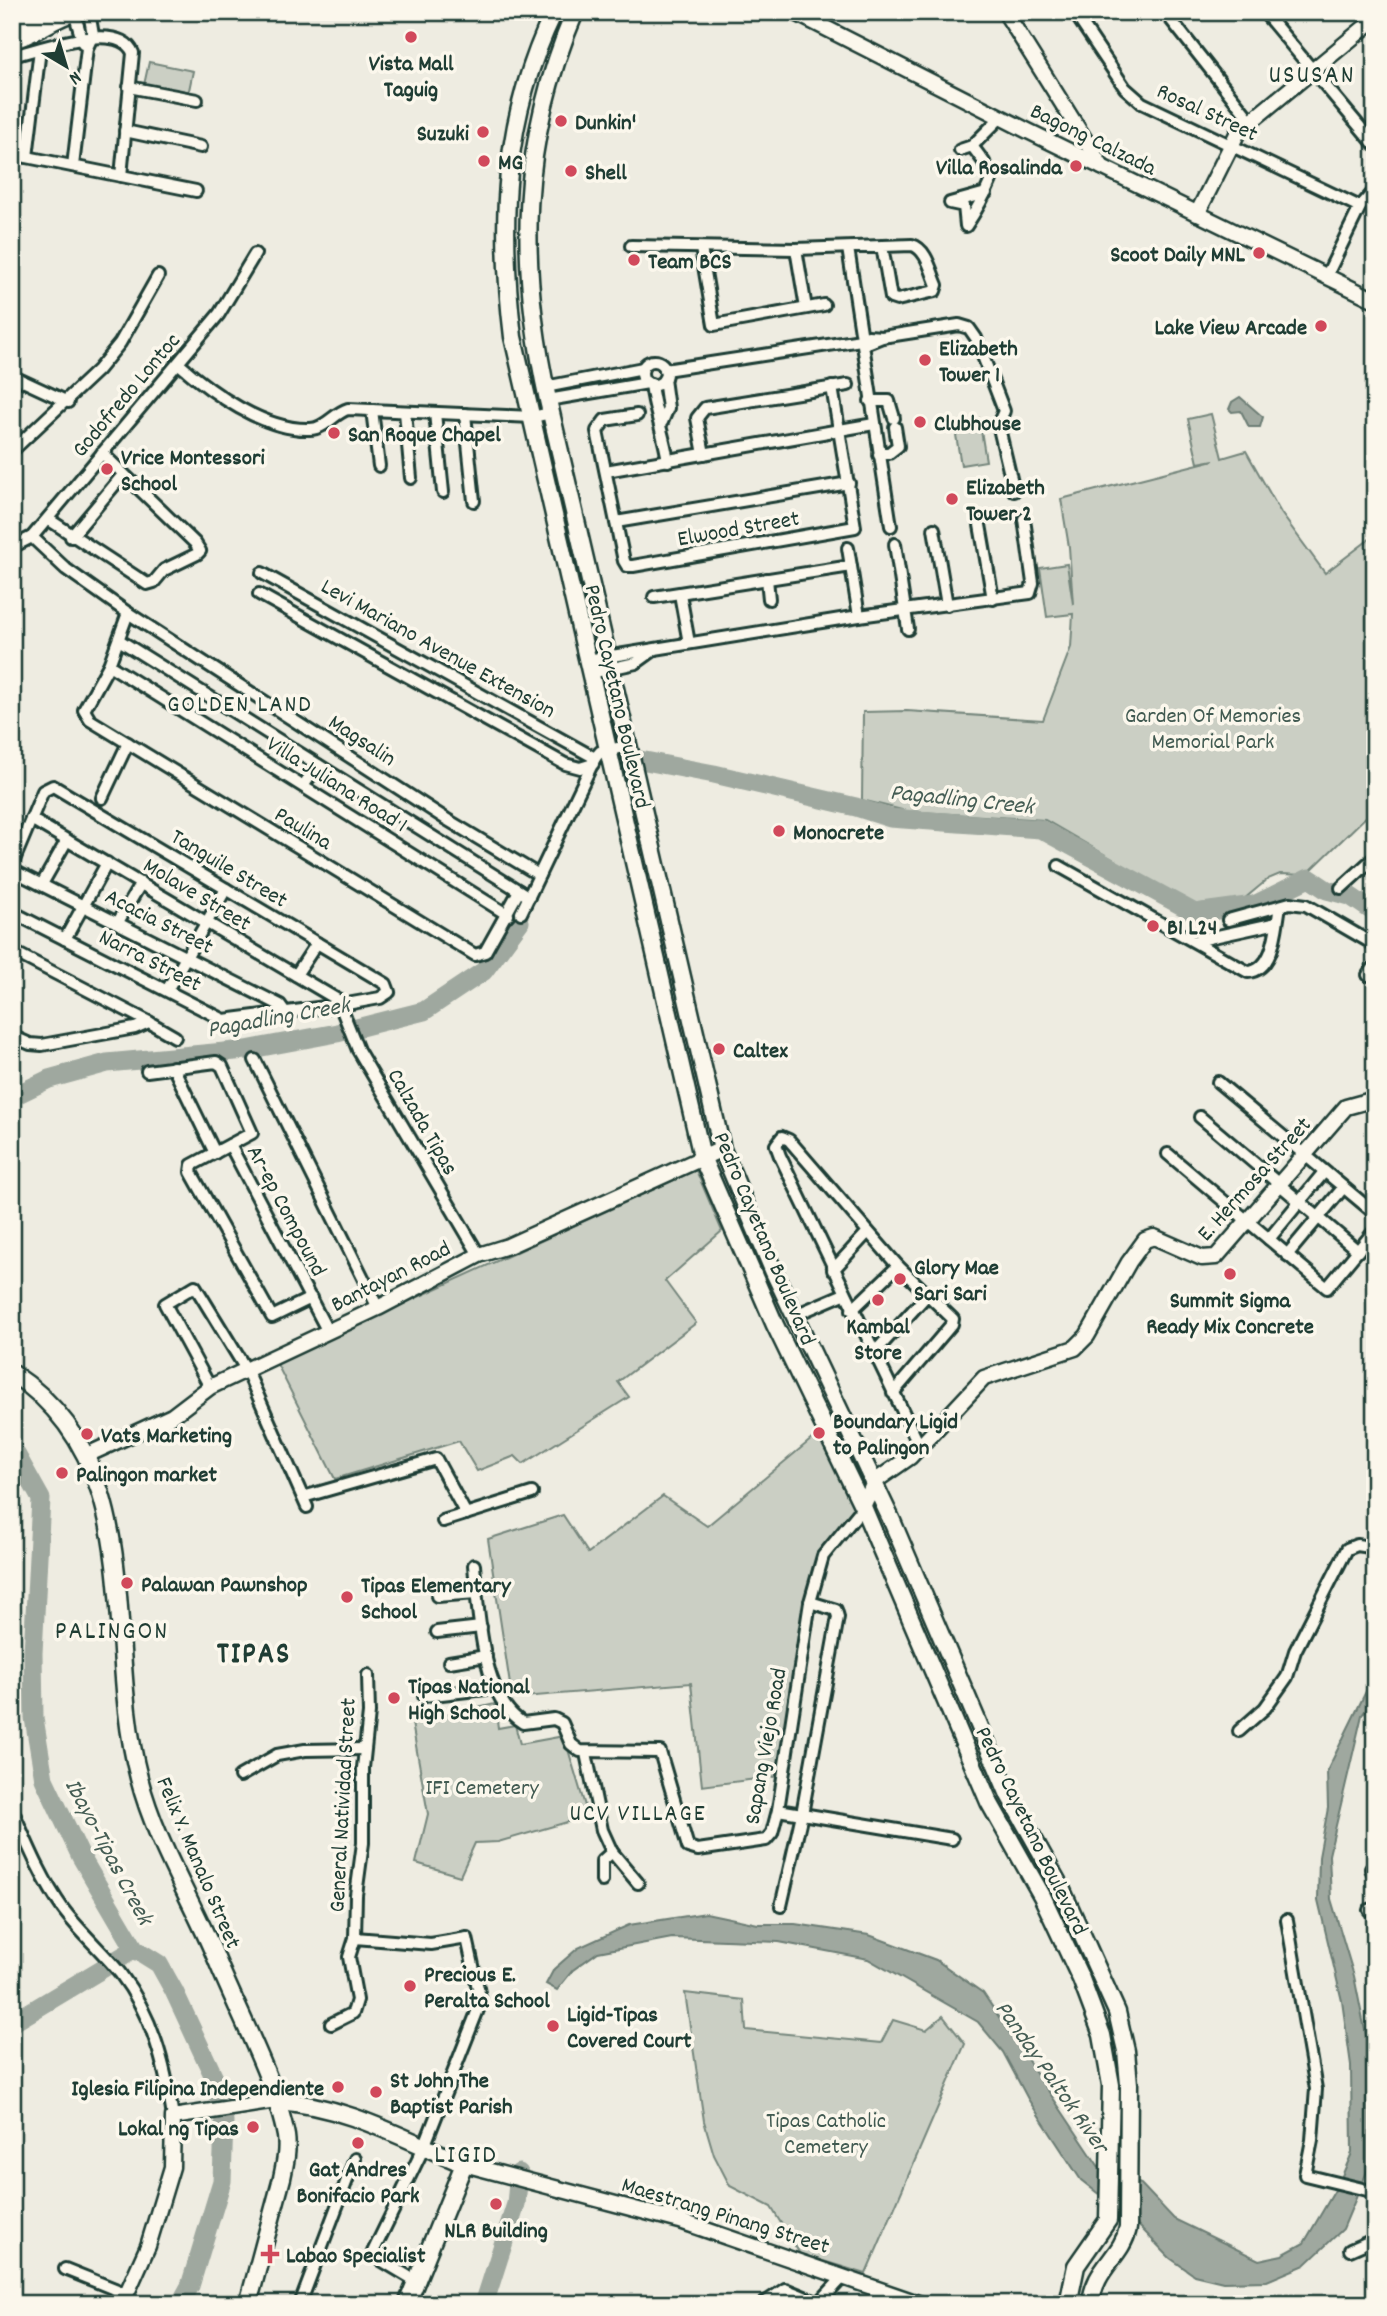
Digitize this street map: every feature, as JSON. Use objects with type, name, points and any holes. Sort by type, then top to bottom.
[{"type":"main road","name":"Pedro Cayetano Boulevard","points":[[554,12],[536,51],[515,122],[504,213],[513,337],[589,666],[599,757],[702,1157],[765,1302],[863,1507],[989,1802],[1041,1896],[1092,2006],[1104,2045],[1111,2085],[1108,2220],[1076,2266],[1068,2304]]},
{"type":"main road","name":"Pedro Cayetano Boulevard","points":[[575,12],[557,54],[536,129],[527,213],[529,292],[548,400],[722,1149],[750,1219],[874,1482],[1009,1795],[1060,1888],[1117,2012],[1126,2051],[1129,2084],[1128,2224],[1121,2244],[1096,2281],[1091,2304]]},
{"type":"main road","name":"Felix Y. Manalo Street","points":[[12,1373],[46,1397],[87,1455],[103,1496],[111,1529],[131,1746],[139,1779],[151,1817],[211,1948],[276,2101],[286,2137],[287,2158],[248,2304]]},
{"type":"main road","points":[[276,2101],[309,2103],[381,2126],[464,2164],[407,2304]]},
{"type":"street","points":[[12,30],[46,12]]},
{"type":"street","points":[[89,12],[93,36]]},
{"type":"street","name":"Bagong Calzada","points":[[794,12],[1001,117],[1375,300]]},
{"type":"street","points":[[1004,12],[1102,167]]},
{"type":"street","name":"Rosal Street","points":[[1074,12],[1133,97],[1360,207]]},
{"type":"street","points":[[1165,12],[1251,121]]},
{"type":"street","points":[[1264,12],[1375,145]]},
{"type":"street","points":[[12,41],[76,13],[84,44],[73,166]]},
{"type":"street","points":[[1197,214],[1230,144],[1251,121],[1370,20]]},
{"type":"street","points":[[12,56],[40,49],[84,44],[93,36]]},
{"type":"street","points":[[93,36],[126,43],[133,53],[121,176]]},
{"type":"street","points":[[27,157],[40,49]]},
{"type":"street","points":[[129,87],[197,100]]},
{"type":"street","points":[[960,150],[972,146],[1001,117]]},
{"type":"street","points":[[125,131],[201,147]]},
{"type":"street","points":[[972,146],[984,162],[991,180],[986,193]]},
{"type":"street","points":[[12,154],[196,191]]},
{"type":"street","points":[[1326,277],[1360,207],[1375,190]]},
{"type":"street","points":[[631,246],[796,249],[882,246],[919,247],[937,285],[935,291],[908,298],[891,298],[882,246]]},
{"type":"street","points":[[701,248],[714,325],[824,305]]},
{"type":"street","points":[[848,248],[891,526]]},
{"type":"street","points":[[796,249],[806,308]]},
{"type":"street","name":"Godofredo Lontoc","points":[[12,547],[32,537],[179,364],[219,314],[255,254]]},
{"type":"street","points":[[14,447],[68,402],[120,343],[158,276]]},
{"type":"street","points":[[548,400],[649,384],[664,375],[861,340],[868,336],[882,337],[959,325],[969,328],[976,338],[1004,411],[998,424],[1014,491]]},
{"type":"street","points":[[179,364],[203,386],[234,405],[286,425],[310,429],[320,427],[338,412],[372,410],[532,417],[548,400],[643,368],[649,362],[657,362],[664,375],[668,408],[662,422]]},
{"type":"street","points":[[643,368],[643,378],[649,384],[654,410],[662,422],[668,460]]},
{"type":"street","points":[[12,376],[68,402]]},
{"type":"street","points":[[704,454],[697,418],[705,408],[848,385]]},
{"type":"street","points":[[637,415],[605,420],[597,431],[616,522],[849,482],[832,387]]},
{"type":"street","points":[[870,401],[889,401],[895,423],[898,446],[889,453],[879,455]]},
{"type":"street","points":[[372,410],[379,466]]},
{"type":"street","points":[[405,412],[411,478]]},
{"type":"street","points":[[435,413],[443,492]]},
{"type":"street","points":[[466,414],[474,502]]},
{"type":"street","points":[[606,471],[874,425]]},
{"type":"street","points":[[48,519],[71,537],[147,584],[200,551],[122,476],[119,467],[102,453]]},
{"type":"street","points":[[71,537],[122,476]]},
{"type":"street","name":"Elwood Street","points":[[616,522],[627,566],[855,527],[849,482]]},
{"type":"street","points":[[589,666],[627,659],[636,663],[656,648],[859,616],[1025,594],[1033,588],[1024,519]]},
{"type":"street","points":[[980,525],[993,599]]},
{"type":"street","points":[[934,529],[947,605]]},
{"type":"street","name":"Magsalin","points":[[32,537],[66,569],[128,613],[446,819],[540,876]]},
{"type":"street","points":[[895,544],[908,629]]},
{"type":"street","points":[[848,548],[859,616]]},
{"type":"street","points":[[654,597],[851,565]]},
{"type":"street","name":"Levi Mariano Avenue Extension","points":[[262,573],[599,757]]},
{"type":"street","points":[[767,579],[769,599]]},
{"type":"street","points":[[259,594],[565,764],[580,768],[627,746]]},
{"type":"street","points":[[680,594],[689,643]]},
{"type":"street","points":[[109,665],[128,613]]},
{"type":"street","points":[[119,640],[524,894]]},
{"type":"street","name":"Paulina","points":[[109,665],[84,710],[90,720],[475,955],[485,952],[524,894]]},
{"type":"street","name":"Villa Juliana Road 1","points":[[109,665],[508,915]]},
{"type":"street","points":[[102,798],[128,743]]},
{"type":"street","points":[[521,913],[524,894],[540,876],[599,757]]},
{"type":"street","points":[[303,786],[318,765]]},
{"type":"street","name":"Tanguile Street","points":[[31,819],[43,791],[53,786],[386,984]]},
{"type":"street","points":[[12,868],[31,819]]},
{"type":"street","name":"Molave Street","points":[[31,819],[296,975],[341,1005]]},
{"type":"street","points":[[41,884],[67,840]]},
{"type":"street","points":[[1341,888],[1375,858]]},
{"type":"street","points":[[65,939],[107,863]]},
{"type":"street","points":[[1059,866],[1248,972],[1255,971],[1267,961],[1280,906]]},
{"type":"street","name":"Acacia Street","points":[[12,868],[280,1005],[285,1012]]},
{"type":"street","points":[[118,922],[141,883]]},
{"type":"street","points":[[167,990],[226,889]]},
{"type":"street","points":[[1228,920],[1280,906],[1306,905],[1375,945]]},
{"type":"street","name":"Narra Street","points":[[12,912],[224,1020],[380,998],[389,992],[386,984]]},
{"type":"street","points":[[1195,941],[1277,923]]},
{"type":"street","points":[[296,975],[317,943]]},
{"type":"street","points":[[12,951],[175,1037]]},
{"type":"street","name":"Calzada Tipas","points":[[341,1005],[395,1115],[479,1255]]},
{"type":"street","points":[[12,1035],[30,1044],[41,1045],[135,1028],[149,1022]]},
{"type":"street","points":[[255,1060],[378,1308]]},
{"type":"street","points":[[147,1071],[216,1062],[222,1066],[253,1133],[192,1165],[191,1172],[270,1315],[275,1317],[311,1298]]},
{"type":"street","points":[[173,1068],[215,1153]]},
{"type":"street","points":[[1218,1082],[1372,1211]]},
{"type":"street","name":"E. Hermosa Street","points":[[874,1482],[894,1470],[920,1447],[984,1378],[1074,1348],[1087,1336],[1129,1262],[1145,1240],[1154,1237],[1209,1260],[1216,1257],[1349,1105],[1375,1100]]},
{"type":"street","points":[[1200,1117],[1278,1186],[1359,1251]]},
{"type":"street","points":[[893,1393],[954,1322],[868,1233],[789,1140],[782,1137],[777,1141],[780,1156],[844,1294],[874,1353],[893,1393],[920,1447]]},
{"type":"street","name":"Ar-ep Compound","points":[[230,1145],[328,1332]]},
{"type":"street","name":"Bantayan Road","points":[[87,1455],[172,1416],[210,1387],[378,1308],[479,1255],[508,1245],[722,1149]]},
{"type":"street","points":[[1168,1154],[1327,1287],[1375,1230]]},
{"type":"street","points":[[1269,1239],[1324,1172]]},
{"type":"street","points":[[1287,1255],[1343,1188]]},
{"type":"street","points":[[833,1269],[868,1233]]},
{"type":"street","points":[[852,1310],[898,1266]]},
{"type":"street","points":[[210,1387],[166,1310],[167,1300],[190,1287],[199,1290],[247,1371],[305,1502],[436,1459],[466,1514]]},
{"type":"street","points":[[795,1315],[844,1294]]},
{"type":"street","points":[[874,1353],[927,1295]]},
{"type":"street","points":[[863,1507],[874,1482]]},
{"type":"street","points":[[443,1521],[532,1493]]},
{"type":"street","name":"Sapang Viejo Road","points":[[586,1753],[660,1752],[691,1850],[766,1840],[772,1833],[778,1810],[810,1602],[823,1556],[863,1507]]},
{"type":"street","points":[[1239,1731],[1265,1707],[1287,1677],[1295,1651],[1348,1549],[1357,1545],[1370,1547],[1375,1543]]},
{"type":"street","points":[[474,1565],[481,1627],[495,1688],[518,1720],[523,1723],[554,1719],[562,1723],[571,1744],[586,1753],[602,1830],[612,1852],[638,1883]]},
{"type":"street","points":[[437,1596],[477,1593]]},
{"type":"street","points":[[781,1906],[802,1814],[838,1617],[836,1610],[810,1602]]},
{"type":"street","points":[[437,1632],[481,1627]]},
{"type":"street","points":[[449,1662],[486,1656]]},
{"type":"street","name":"General Natividad Street","points":[[331,2024],[355,2009],[357,2000],[349,1957],[355,1938],[356,1895],[363,1843],[364,1749],[369,1721],[368,1675]]},
{"type":"street","points":[[424,1696],[495,1688]]},
{"type":"street","points":[[240,1776],[277,1755],[305,1750],[364,1749]]},
{"type":"street","points":[[12,1808],[36,1862],[63,1909],[119,1972],[145,2012],[165,2065],[173,2117],[172,2167],[148,2246],[125,2299],[65,2269]]},
{"type":"street","points":[[778,1810],[952,1839]]},
{"type":"street","points":[[602,1881],[602,1861],[612,1852]]},
{"type":"street","points":[[1375,1864],[1371,1869],[1375,1876]]},
{"type":"street","points":[[1287,1920],[1316,2089],[1312,2140],[1304,2172],[1306,2176],[1375,2192]]},
{"type":"street","points":[[355,1938],[431,1944],[467,1938],[481,2002],[424,2147],[373,2252],[374,2256],[416,2281]]},
{"type":"street","points":[[173,2117],[276,2101]]},
{"type":"street","points":[[300,2304],[355,2159]]},
{"type":"street","name":"Maestrang Pinang Street","points":[[464,2164],[680,2221],[919,2303]]},
{"type":"street","points":[[1350,2250],[1375,2239]]},
{"type":"street","points":[[763,2304],[785,2289],[818,2303],[844,2276]]},
{"type":"green space","points":[[149,62],[193,71],[188,95],[144,85]]},
{"type":"green space","name":"Garden Of Memories Memorial Park","points":[[1211,414],[1222,458],[1246,451],[1281,513],[1325,573],[1375,535],[1375,808],[1306,875],[1280,874],[1268,879],[1244,899],[1192,905],[1045,820],[906,811],[862,800],[863,712],[907,711],[1043,720],[1071,647],[1073,614],[1047,617],[1040,568],[1067,564],[1073,604],[1069,547],[1061,499],[1214,460],[1198,463],[1188,419]]},
{"type":"green space","points":[[979,418],[986,461],[961,465],[954,423]]},
{"type":"green space","points":[[696,1170],[722,1231],[665,1281],[696,1323],[618,1382],[629,1397],[523,1464],[515,1456],[477,1471],[459,1441],[335,1479],[276,1362]]},
{"type":"green space","points":[[819,1433],[855,1508],[817,1558],[779,1776],[702,1786],[691,1683],[512,1698],[488,1539],[563,1515],[588,1553],[663,1496],[707,1526]]},
{"type":"green space","name":"IFI Cemetery","points":[[495,1704],[498,1728],[515,1725],[520,1744],[564,1736],[588,1816],[498,1842],[475,1843],[460,1876],[416,1863],[428,1814],[412,1723]]},
{"type":"green space","name":"Tipas Catholic Cemetery","points":[[685,1993],[744,2000],[746,2030],[881,2043],[893,2020],[926,2030],[943,2016],[965,2044],[866,2274],[800,2254],[771,2207],[730,2186],[714,2155],[704,2121]]},
{"type":"shaded area","points":[[1240,397],[1263,417],[1260,427],[1249,427],[1241,411],[1232,412],[1229,409],[1232,402]]},
{"type":"shaded area","points":[[1375,1673],[1375,1698],[1362,1715],[1329,1855],[1331,1899],[1354,1976],[1375,2080],[1371,2162],[1343,2229],[1305,2265],[1267,2281],[1223,2282],[1194,2275],[1170,2258],[1139,2226],[1081,2180],[1028,2099],[1003,2052],[978,2022],[868,1959],[779,1942],[672,1938],[598,1952],[573,1970],[557,1990],[546,1984],[554,1969],[578,1948],[629,1925],[706,1913],[758,1924],[795,1924],[869,1935],[936,1960],[983,1993],[1099,2167],[1141,2184],[1174,2219],[1259,2260],[1282,2255],[1304,2243],[1338,2185],[1352,2153],[1351,2065],[1342,2001],[1318,1900],[1319,1857],[1328,1808],[1327,1771]]},
{"type":"waterway","name":"Pagadling Creek","points":[[640,760],[714,774],[856,807],[890,818],[1040,829],[1195,913],[1254,905],[1309,878],[1327,890],[1350,896],[1375,913]]},
{"type":"waterway","name":"Pagadling Creek","points":[[12,1097],[49,1079],[107,1063],[246,1050],[337,1033],[424,1011],[484,971],[520,922]]},
{"type":"waterway","name":"Ibayo-Tipas Creek","points":[[12,1447],[41,1499],[33,1653],[34,1718],[44,1779],[81,1857],[135,1949],[159,1964],[174,1991],[214,2077],[224,2121],[222,2181],[190,2286],[180,2304]]},
{"type":"waterway","points":[[12,2023],[135,1949]]},
{"type":"waterway","name":"Panday Paltok River","points":[[484,2304],[516,2204],[519,2173]]},
{"type":"place","name":"Vista Mall Taguig","points":[[411,37]]},
{"type":"place","name":"Dunkin'","points":[[561,121]]},
{"type":"place","name":"Suzuki","points":[[483,132]]},
{"type":"place","name":"MG","points":[[484,161]]},
{"type":"place","name":"Villa Rosalinda","points":[[1076,166]]},
{"type":"place","name":"Shell","points":[[571,171]]},
{"type":"place","name":"Scoot Daily MNL","points":[[1259,253]]},
{"type":"place","name":"Team BCS","points":[[634,260]]},
{"type":"place","name":"Lake View Arcade","points":[[1321,326]]},
{"type":"place","name":"Elizabeth Tower 1","points":[[925,360]]},
{"type":"place","name":"Clubhouse","points":[[920,422]]},
{"type":"place","name":"San Roque Chapel","points":[[334,433]]},
{"type":"place","name":"Vrice Montessori School","points":[[107,469]]},
{"type":"place","name":"Elizabeth Tower 2","points":[[952,499]]},
{"type":"place","name":"Monocrete","points":[[779,831]]},
{"type":"place","name":"B1 L24","points":[[1153,926]]},
{"type":"place","name":"Caltex","points":[[719,1049]]},
{"type":"place","name":"Summit Sigma Ready Mix Concrete","points":[[1230,1274]]},
{"type":"place","name":"Glory Mae Sari Sari","points":[[900,1279]]},
{"type":"place","name":"Kambal Store","points":[[878,1300]]},
{"type":"place","name":"Boundary Ligid to Palingon","points":[[819,1433]]},
{"type":"place","name":"Vats Marketing","points":[[87,1434]]},
{"type":"place","name":"Palingon market","points":[[62,1473]]},
{"type":"place","name":"Palawan Pawnshop","points":[[127,1583]]},
{"type":"place","name":"Tipas Elementary School","points":[[347,1597]]},
{"type":"place","name":"Tipas National High School","points":[[394,1698]]},
{"type":"place","name":"Precious E. Peralta School","points":[[410,1986]]},
{"type":"place","name":"Ligid-Tipas Covered Court","points":[[553,2026]]},
{"type":"place","name":"Iglesia Filipina Independiente","points":[[338,2087]]},
{"type":"place","name":"St John The Baptist Parish","points":[[376,2092]]},
{"type":"place","name":"Lokal ng Tipas","points":[[253,2127]]},
{"type":"place","name":"Gat Andres Bonifacio Park","points":[[358,2143]]},
{"type":"place","name":"NLR Building","points":[[496,2204]]},
{"type":"place","name":"Labao Specialist","points":[[270,2254]]},
{"type":"district","name":"USUSAN","points":[[1312,73]]},
{"type":"district","name":"GOLDEN LAND","points":[[240,703]]},
{"type":"district","name":"PALINGON","points":[[112,1629]]},
{"type":"district","name":"TIPAS","points":[[254,1652]]},
{"type":"district","name":"UCV VILLAGE","points":[[638,1812]]},
{"type":"district","name":"LIGID","points":[[466,2153]]}]
